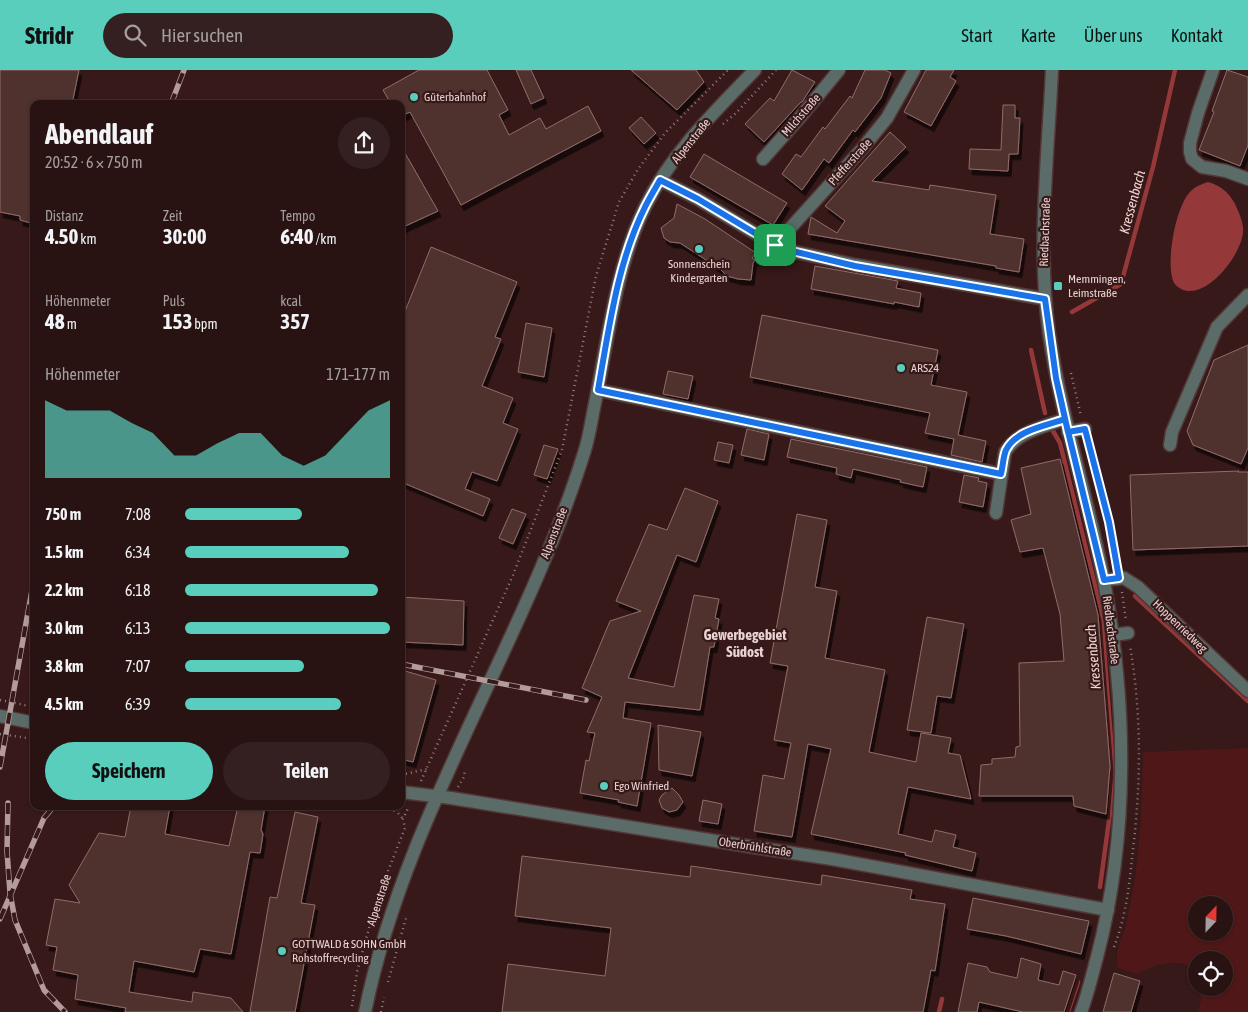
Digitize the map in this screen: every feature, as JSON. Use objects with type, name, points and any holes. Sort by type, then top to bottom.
[{"type":"street","name":"Alpenstraße","points":[[365,1012],[379,954],[397,895],[415,847],[520,616],[554,536],[585,451],[614,301],[627,254],[645,207],[660,180],[689,140],[755,70]]},
{"type":"street","name":"Milchstraße","points":[[763,159],[838,70]]},
{"type":"street","name":"Pfefferstraße","points":[[775,245],[861,150],[887,118],[914,70]]},
{"type":"street","name":"Riedbachstraße","points":[[1052,70],[1046,198],[1045,299],[1056,378],[1104,580],[1113,635],[1121,751],[1120,807],[1108,910],[1081,1012]]},
{"type":"street","points":[[1213,70],[1190,143],[1192,159],[1202,167],[1226,171],[1248,179]]},
{"type":"street","points":[[660,180],[698,199],[775,245],[792,251],[855,266],[1045,299]]},
{"type":"street","points":[[1170,445],[1172,432],[1218,327],[1248,295]]},
{"type":"street","points":[[598,390],[1001,474]]},
{"type":"street","points":[[996,513],[1005,452],[1009,445],[1030,431],[1065,419]]},
{"type":"street","points":[[1068,432],[1085,429]]},
{"type":"street","points":[[1104,580],[1119,578]]},
{"type":"street","name":"Hoppenriedweg","points":[[1119,578],[1129,580],[1138,587],[1248,691]]},
{"type":"street","points":[[1113,635],[1128,634]]},
{"type":"street","points":[[0,716],[30,722]]},
{"type":"street","name":"Oberbrühlstraße","points":[[405,792],[832,858],[1108,910]]},
{"type":"path","name":"Alpenstraße","points":[[405,774],[427,769],[513,574],[562,450],[596,276],[619,202],[638,169],[665,133],[728,70]]},
{"type":"path","points":[[1071,372],[1109,522],[1119,578]]},
{"type":"path","points":[[0,700],[30,706]]},
{"type":"path","points":[[0,734],[30,738]]},
{"type":"path","name":"Alpenstraße","points":[[351,1012],[357,972],[377,899],[405,828],[403,819],[392,810]]},
{"type":"path","points":[[387,984],[408,910]]},
{"type":"path","points":[[381,1012],[385,993]]},
{"type":"shaded area","points":[[1208,182],[1223,189],[1234,202],[1240,214],[1243,227],[1242,237],[1232,260],[1213,281],[1202,288],[1191,291],[1181,289],[1173,281],[1171,268],[1172,245],[1177,219],[1191,191],[1197,186]]},
{"type":"shaded area","points":[[1248,748],[1248,1012],[1198,1012],[1201,996],[1233,996],[1233,951],[1188,951],[1188,966],[1180,963],[1168,963],[1149,968],[1138,974],[1118,968],[1118,951],[1131,903],[1141,817],[1143,752]]},
{"type":"building","points":[[0,70],[79,70],[73,100],[30,100],[30,223],[20,220],[20,216],[0,212]]},
{"type":"building","points":[[419,70],[487,70],[508,110],[499,115],[509,135],[540,118],[546,129],[588,106],[601,131],[461,205],[410,112],[405,114],[405,100],[389,100],[383,90]]},
{"type":"building","points":[[516,70],[531,70],[544,98],[531,104]]},
{"type":"building","points":[[631,70],[696,70],[704,82],[677,110]]},
{"type":"building","points":[[792,70],[815,82],[802,102],[764,142],[745,124],[770,98],[774,101]]},
{"type":"building","points":[[865,70],[885,70],[891,73],[881,98],[855,132],[853,130],[829,163],[824,159],[802,190],[782,174],[796,154],[801,157],[823,127],[825,129],[850,96],[852,98]]},
{"type":"building","points":[[926,70],[954,70],[950,77],[956,81],[931,126],[904,112]]},
{"type":"building","points":[[1227,70],[1248,77],[1248,145],[1240,166],[1199,150],[1214,112],[1212,111]]},
{"type":"building","points":[[1003,105],[1015,105],[1015,118],[1020,118],[1018,154],[1009,154],[1008,171],[969,169],[970,149],[1001,150]]},
{"type":"building","points":[[641,117],[656,133],[644,144],[629,128]]},
{"type":"building","points":[[890,132],[906,147],[872,181],[929,190],[930,185],[996,195],[990,234],[1024,239],[1019,272],[996,268],[996,266],[808,234],[811,217],[837,233],[845,221],[825,206]]},
{"type":"building","points":[[405,153],[438,211],[405,226]]},
{"type":"building","points":[[704,154],[787,203],[773,225],[690,177]]},
{"type":"building","points":[[677,204],[705,219],[756,253],[752,258],[755,260],[751,280],[727,276],[720,269],[680,243],[670,242],[664,238],[661,228],[674,218]]},
{"type":"building","points":[[431,247],[517,282],[495,337],[501,339],[482,386],[513,398],[503,423],[518,429],[497,481],[472,472],[465,489],[490,499],[483,516],[405,484],[405,311]]},
{"type":"building","points":[[815,266],[898,281],[896,288],[921,293],[919,307],[811,289]]},
{"type":"building","points":[[762,315],[938,350],[931,385],[967,392],[958,435],[986,441],[982,462],[951,455],[954,439],[925,433],[930,413],[750,377]]},
{"type":"building","points":[[526,323],[552,328],[544,377],[518,372]]},
{"type":"building","points":[[1248,345],[1248,448],[1241,464],[1193,445],[1187,431],[1214,360]]},
{"type":"building","points":[[668,371],[693,376],[688,399],[663,394]]},
{"type":"building","points":[[747,429],[769,434],[764,460],[741,455]]},
{"type":"building","points":[[791,439],[927,467],[923,487],[853,469],[851,478],[836,474],[837,468],[787,457]]},
{"type":"building","points":[[718,442],[733,445],[729,463],[714,460]]},
{"type":"building","points":[[544,445],[558,449],[547,479],[534,475]]},
{"type":"building","points":[[1060,459],[1098,615],[1110,766],[1106,814],[1074,806],[1073,796],[979,796],[981,765],[992,764],[992,759],[1015,757],[1016,747],[1020,746],[1019,663],[1064,661],[1060,614],[1043,548],[1020,552],[1011,520],[1031,514],[1021,468]]},
{"type":"building","points":[[1248,472],[1248,546],[1133,550],[1130,475]]},
{"type":"building","points":[[964,475],[979,478],[978,481],[987,483],[983,507],[959,502]]},
{"type":"building","points":[[685,488],[718,501],[696,562],[677,555],[628,678],[674,687],[694,595],[719,599],[715,618],[719,619],[714,647],[710,647],[700,710],[625,702],[623,718],[651,723],[637,806],[618,802],[619,800],[580,793],[586,760],[589,761],[595,733],[587,732],[602,697],[582,688],[610,621],[641,611],[616,601],[649,524],[667,530]]},
{"type":"building","points":[[512,509],[526,514],[513,544],[499,538]]},
{"type":"building","points":[[797,514],[827,520],[815,587],[837,591],[825,658],[885,670],[869,752],[916,762],[921,733],[951,738],[948,753],[960,755],[971,799],[908,787],[898,834],[932,842],[935,830],[956,835],[953,847],[976,853],[972,871],[905,855],[906,853],[811,834],[831,749],[808,744],[792,837],[754,831],[763,775],[784,779],[791,743],[774,740],[788,666],[770,663]]},
{"type":"building","points":[[405,597],[464,601],[463,645],[405,642]]},
{"type":"building","points":[[927,617],[964,624],[951,698],[937,696],[931,733],[907,730]]},
{"type":"building","points":[[405,671],[436,680],[413,762],[405,760]]},
{"type":"building","points":[[658,725],[701,732],[692,776],[659,770]]},
{"type":"building","points":[[672,788],[683,802],[677,810],[669,812],[662,808],[659,800],[662,795]]},
{"type":"building","points":[[703,800],[722,804],[718,824],[699,821]]},
{"type":"building","points":[[130,810],[169,810],[165,834],[229,846],[237,810],[264,810],[260,853],[250,852],[231,954],[200,949],[194,972],[134,961],[129,992],[192,1002],[193,992],[231,998],[243,1012],[125,1012],[126,1008],[75,999],[78,975],[53,970],[57,947],[46,945],[55,899],[80,903],[69,885],[99,833],[125,837]]},
{"type":"building","points":[[295,812],[318,817],[301,903],[315,905],[295,1012],[250,1012],[270,897],[277,898]]},
{"type":"building","points":[[522,856],[690,877],[691,866],[821,885],[822,875],[912,890],[910,899],[945,904],[935,971],[931,970],[923,1012],[502,1012],[508,964],[605,976],[611,928],[515,916]]},
{"type":"building","points":[[973,898],[1089,921],[1081,954],[1006,936],[967,929]]},
{"type":"building","points":[[1021,958],[1041,964],[1038,980],[1059,985],[1063,971],[1076,975],[1064,1012],[1023,1012],[979,1002],[977,1012],[958,1012],[968,963],[987,967],[990,972],[1017,978]]},
{"type":"building","points":[[1114,973],[1140,981],[1131,1012],[1103,1012]]},
{"type":"waterway","name":"Kressenbach","points":[[1072,312],[1121,284],[1153,167],[1175,70]]},
{"type":"waterway","name":"Kressenbach","points":[[1031,350],[1045,413]]},
{"type":"waterway","name":"Kressenbach","points":[[1053,431],[1060,443],[1101,610],[1113,766],[1110,813],[1100,887]]},
{"type":"waterway","points":[[1135,596],[1248,701]]},
{"type":"waterway","name":"Kressenbach","points":[[1068,1012],[1078,982]]},
{"type":"waterway","name":"Kressenbach","points":[[939,1012],[942,999]]},
{"type":"railway","points":[[173,100],[184,70]]},
{"type":"railway","points":[[0,767],[30,601]]},
{"type":"railway","points":[[405,665],[586,700]]},
{"type":"railway","points":[[8,803],[7,851],[10,893],[15,920],[44,990],[65,1012]]},
{"type":"railway","points":[[0,919],[44,818],[51,810]]},
{"type":"place","name":"Güterbahnhof","points":[[414,97]]},
{"type":"place","name":"Sonnenschein Kindergarten","points":[[699,249]]},
{"type":"place","name":"Memmingen, Leimstraße","points":[[1058,286]]},
{"type":"place","name":"ARS24","points":[[901,368]]},
{"type":"place","name":"Ego Winfried","points":[[604,786]]},
{"type":"place","name":"GOTTWALD & SOHN GmbH Rohstoffrecycling","points":[[282,951]]},
{"type":"district","name":"Gewerbegebiet Südost","points":[[745,644]]},
{"type":"route","points":[[775,245],[698,199],[660,180],[645,207],[634,233],[621,274],[614,301],[598,390],[1001,474],[1005,452],[1009,445],[1017,438],[1030,431],[1065,419],[1068,432],[1104,580],[1119,578],[1109,522],[1085,429],[1068,432],[1056,378],[1045,299],[855,266],[775,245]]}]
